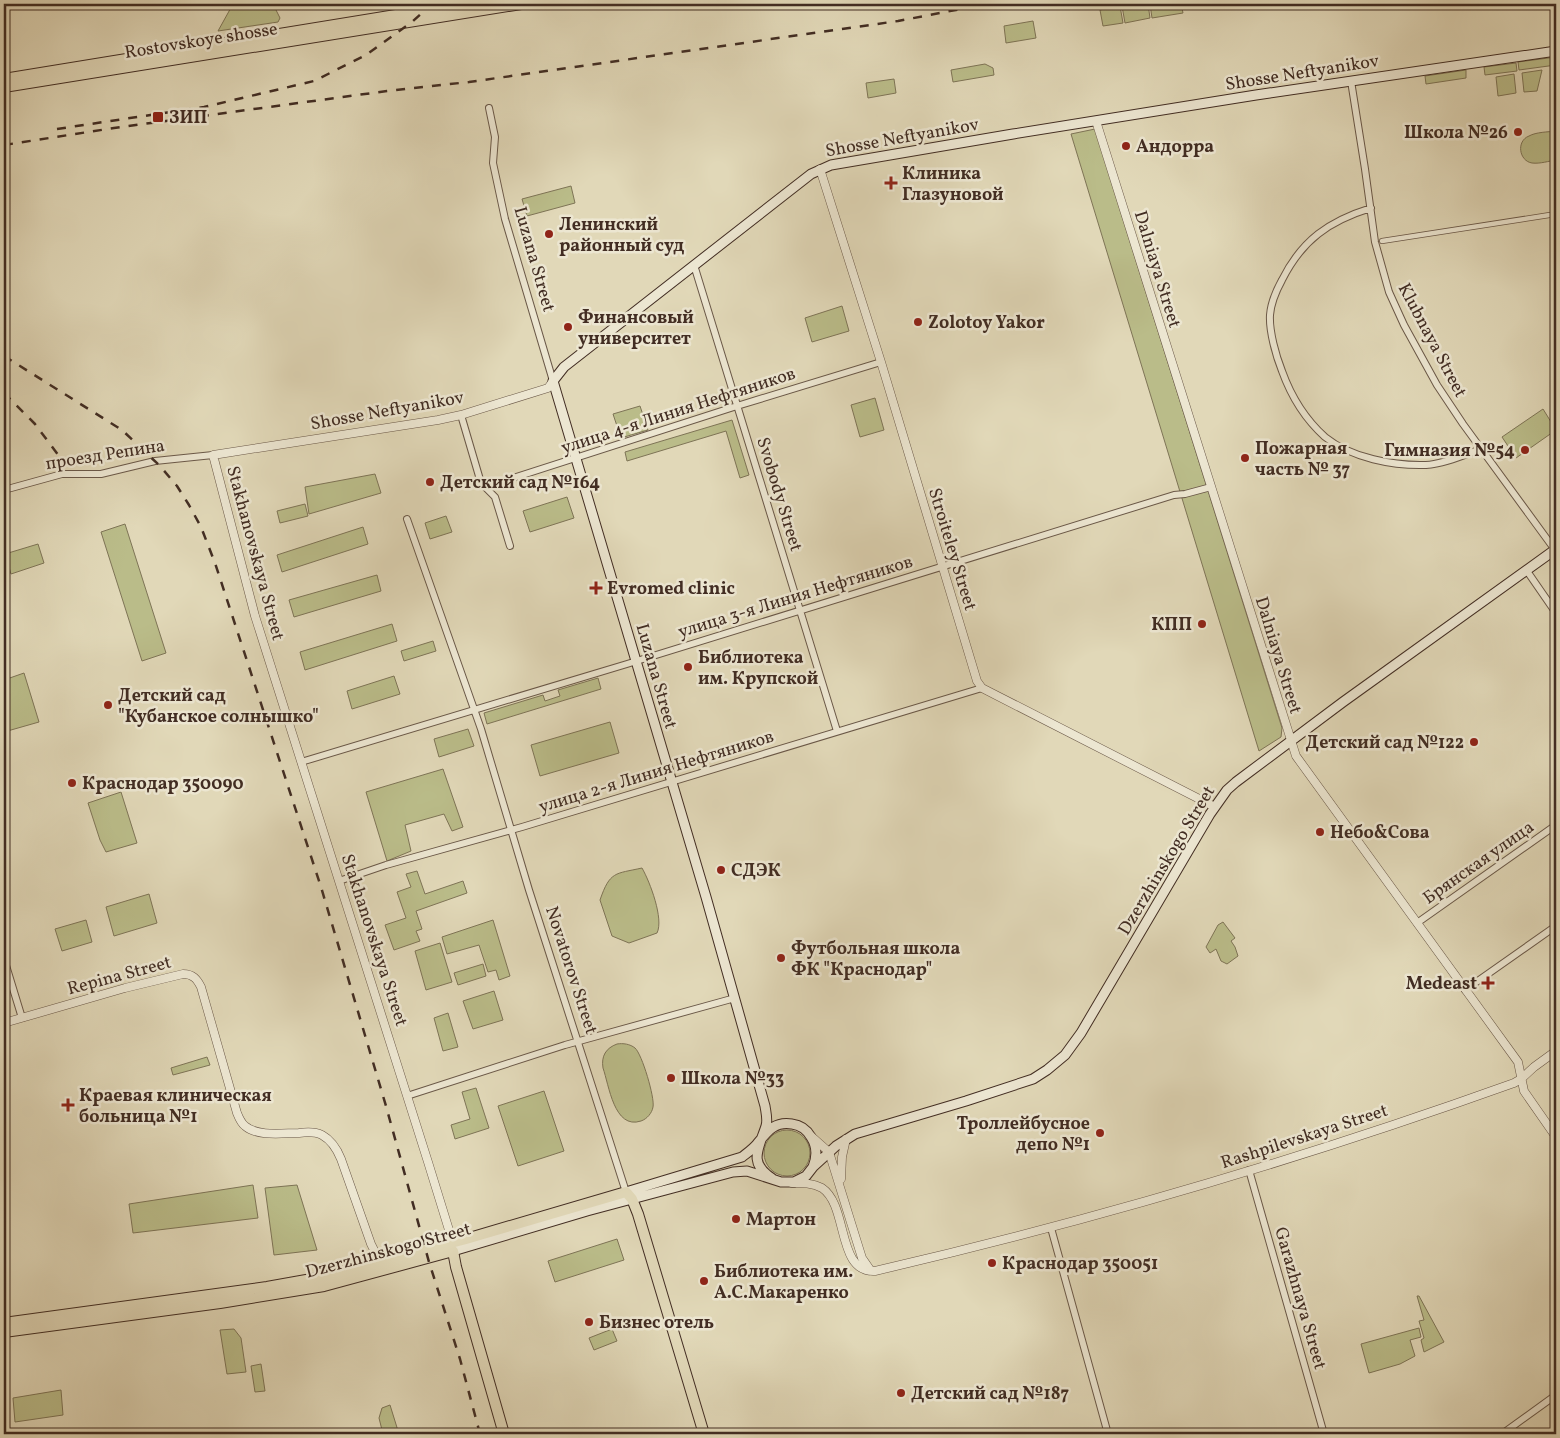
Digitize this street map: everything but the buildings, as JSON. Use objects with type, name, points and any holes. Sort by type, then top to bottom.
[{"type":"main road","name":"Rostovskoye shosse","points":[[4,79],[463,4]]},
{"type":"main road","name":"Rostovskoye shosse","points":[[4,87],[521,4]]},
{"type":"main road","name":"Shosse Neftyanikov","points":[[553,381],[564,367],[811,174],[831,165],[1096,121],[1556,51]]},
{"type":"main road","name":"Luzana Street","points":[[553,381],[735,998],[767,1115],[766,1126],[761,1138]]},
{"type":"main road","name":"Dzerzhinskogo Street","points":[[629,1196],[733,1172],[747,1171],[790,1183],[803,1178],[829,1152],[859,1132],[1021,1084],[1040,1074],[1065,1054],[1081,1033],[1214,806],[1236,782],[1343,702],[1555,550]]},
{"type":"main road","name":"Dzerzhinskogo Street","points":[[4,1332],[220,1303],[324,1286],[629,1196],[736,1159],[752,1149],[770,1128],[784,1124],[798,1126],[811,1136]]},
{"type":"main road","points":[[811,1136],[816,1153],[813,1167]]},
{"type":"main road","points":[[761,1138],[757,1153],[758,1162],[762,1170],[773,1179]]},
{"type":"main road","name":"Novatorov Street","points":[[629,1196],[659,1279],[704,1433]]},
{"type":"main road","name":"Dzerzhinskogo Street","points":[[4,1323],[267,1287],[323,1277],[380,1262],[452,1247]]},
{"type":"main road","name":"Stakhanovskaya Street","points":[[452,1247],[456,1268],[504,1434]]},
{"type":"street","name":"Klubnaya Street","points":[[1351,81],[1371,208],[1388,292],[1437,385],[1555,550]]},
{"type":"street","name":"Luzana Street","points":[[489,108],[495,137],[493,163],[506,219],[553,381]]},
{"type":"street","name":"Dalniaya Street","points":[[1096,121],[1296,756],[1518,1062],[1524,1091],[1556,1137]]},
{"type":"street","name":"Stroiteley Street","points":[[820,169],[881,362],[977,681],[982,688]]},
{"type":"street","points":[[1371,208],[1348,215],[1323,230],[1307,243],[1293,260],[1273,297],[1270,317],[1279,363],[1287,386],[1303,412],[1326,437],[1366,457],[1396,463],[1428,465],[1481,449]]},
{"type":"street","points":[[1378,242],[1556,214]]},
{"type":"street","name":"Svobody Street","points":[[694,265],[838,731]]},
{"type":"street","name":"улица 4-я Линия Нефтяников","points":[[485,487],[881,362]]},
{"type":"street","name":"Shosse Neftyanikov","points":[[213,455],[424,423],[461,415],[548,388],[553,381]]},
{"type":"street","points":[[461,415],[481,483],[495,497],[510,546]]},
{"type":"street","name":"проезд Репина","points":[[4,490],[62,474],[101,474],[155,461],[213,455]]},
{"type":"street","name":"Stakhanovskaya Street","points":[[213,455],[254,616],[407,1096],[449,1230],[452,1247]]},
{"type":"street","name":"улица 3-я Линия Нефтяников","points":[[301,762],[1174,494],[1185,494],[1211,487]]},
{"type":"street","name":"Novatorov Street","points":[[407,519],[474,709],[577,1042],[629,1196]]},
{"type":"street","points":[[1527,571],[1556,613]]},
{"type":"street","points":[[982,688],[1214,806]]},
{"type":"street","name":"улица 2-я Линия Нефтяников","points":[[339,880],[511,831],[982,688]]},
{"type":"street","name":"Брянская улица","points":[[1417,923],[1556,825]]},
{"type":"street","points":[[1466,990],[1556,926]]},
{"type":"street","points":[[4,959],[22,1018]]},
{"type":"street","name":"Repina Street","points":[[4,1022],[125,988],[190,974],[201,987],[237,1113],[242,1124],[246,1128],[260,1132],[312,1132],[322,1135],[330,1141],[341,1159],[371,1244],[380,1262]]},
{"type":"street","points":[[407,1096],[577,1042],[735,998]]},
{"type":"street","name":"Rashpilevskaya Street","points":[[871,1271],[1051,1228],[1250,1170],[1417,1116],[1521,1079],[1556,1051]]},
{"type":"street","points":[[811,1136],[829,1152],[862,1258],[871,1271]]},
{"type":"street","points":[[841,1188],[842,1157],[846,1139]]},
{"type":"street","name":"Garazhnaya Street","points":[[1250,1170],[1324,1434]]},
{"type":"street","points":[[790,1183],[816,1186],[827,1193],[834,1206],[854,1263],[860,1268],[871,1271]]},
{"type":"street","points":[[1051,1228],[1108,1434]]},
{"type":"street","points":[[1502,1434],[1556,1395]]},
{"type":"green space","points":[[233,4],[273,4],[280,18],[278,22],[218,31]]},
{"type":"green space","points":[[1148,4],[1150,18],[1125,23],[1122,6]]},
{"type":"green space","points":[[1150,4],[1181,4],[1183,13],[1152,18]]},
{"type":"green space","points":[[1120,6],[1123,23],[1103,26],[1100,10]]},
{"type":"green space","points":[[1033,21],[1036,38],[1006,43],[1004,26]]},
{"type":"green space","points":[[1556,57],[1556,65],[1519,70],[1518,62]]},
{"type":"green space","points":[[1516,63],[1517,71],[1485,75],[1484,67]]},
{"type":"green space","points":[[985,64],[993,68],[994,75],[953,82],[951,70]]},
{"type":"green space","points":[[1466,70],[1466,78],[1426,84],[1425,76]]},
{"type":"green space","points":[[1542,70],[1537,91],[1524,92],[1522,73]]},
{"type":"green space","points":[[1514,74],[1516,93],[1498,96],[1496,77]]},
{"type":"green space","points":[[894,79],[896,93],[868,98],[866,83]]},
{"type":"green space","points":[[1095,129],[1282,728],[1281,737],[1259,751],[1071,134]]},
{"type":"green space","points":[[1556,131],[1556,160],[1532,163],[1524,159],[1521,146],[1525,139],[1542,132]]},
{"type":"green space","points":[[571,186],[575,203],[527,216],[522,199]]},
{"type":"green space","points":[[842,306],[849,331],[812,342],[805,318]]},
{"type":"green space","points":[[875,398],[884,430],[860,437],[851,405]]},
{"type":"green space","points":[[640,406],[648,430],[621,438],[613,414]]},
{"type":"green space","points":[[1543,409],[1556,430],[1516,458],[1502,437]]},
{"type":"green space","points":[[732,420],[749,475],[740,478],[726,431],[627,461],[625,452]]},
{"type":"green space","points":[[375,474],[381,493],[309,514],[305,487]]},
{"type":"green space","points":[[567,497],[574,518],[530,532],[523,511]]},
{"type":"green space","points":[[305,504],[308,516],[280,523],[277,511]]},
{"type":"green space","points":[[446,516],[452,532],[430,539],[425,523]]},
{"type":"green space","points":[[125,524],[166,653],[142,661],[101,532]]},
{"type":"green space","points":[[363,527],[368,544],[282,572],[277,555]]},
{"type":"green space","points":[[38,544],[44,563],[11,574],[5,554]]},
{"type":"green space","points":[[377,575],[381,591],[294,617],[289,600]]},
{"type":"green space","points":[[392,624],[397,641],[305,670],[300,652]]},
{"type":"green space","points":[[433,641],[436,651],[404,661],[401,651]]},
{"type":"green space","points":[[24,673],[39,722],[4,732],[4,680]]},
{"type":"green space","points":[[394,676],[400,694],[352,709],[347,691]]},
{"type":"green space","points":[[598,678],[601,689],[487,724],[484,713],[543,695],[545,701],[560,696],[558,690]]},
{"type":"green space","points":[[610,722],[619,753],[540,776],[531,745]]},
{"type":"green space","points":[[468,729],[474,746],[439,757],[434,739]]},
{"type":"green space","points":[[443,769],[463,827],[452,831],[444,814],[405,825],[411,851],[387,861],[366,792]]},
{"type":"green space","points":[[121,792],[137,843],[106,852],[88,803]]},
{"type":"green space","points":[[642,868],[655,901],[659,927],[657,933],[629,943],[612,936],[600,900],[607,884],[615,875]]},
{"type":"green space","points":[[417,871],[425,894],[463,881],[467,893],[416,911],[422,929],[416,931],[420,941],[394,950],[385,925],[406,918],[397,892],[411,887],[406,874]]},
{"type":"green space","points":[[149,894],[157,923],[114,936],[106,907]]},
{"type":"green space","points":[[86,920],[92,942],[62,951],[55,929]]},
{"type":"green space","points":[[493,920],[510,976],[499,980],[496,970],[488,972],[479,945],[447,954],[442,937]]},
{"type":"green space","points":[[1223,922],[1235,938],[1231,941],[1238,956],[1227,964],[1221,961],[1216,949],[1210,953],[1206,947],[1218,925]]},
{"type":"green space","points":[[440,943],[452,982],[426,990],[415,951]]},
{"type":"green space","points":[[483,964],[486,976],[458,985],[454,973]]},
{"type":"green space","points":[[494,991],[503,1020],[473,1029],[463,1001]]},
{"type":"green space","points":[[448,1013],[458,1047],[443,1051],[434,1018]]},
{"type":"green space","points":[[617,1044],[626,1044],[635,1048],[641,1058],[647,1076],[653,1107],[649,1116],[641,1121],[632,1122],[625,1119],[619,1113],[611,1095],[603,1068],[603,1060],[607,1050]]},
{"type":"green space","points":[[207,1057],[210,1065],[173,1075],[171,1068]]},
{"type":"green space","points":[[476,1088],[489,1128],[455,1139],[451,1125],[470,1119],[462,1092]]},
{"type":"green space","points":[[544,1091],[564,1151],[518,1166],[498,1106]]},
{"type":"green space","points":[[783,1130],[791,1130],[800,1134],[806,1140],[810,1153],[806,1166],[800,1172],[791,1176],[783,1176],[774,1172],[768,1166],[764,1157],[764,1149],[768,1140],[774,1134]]},
{"type":"green space","points":[[253,1185],[258,1218],[133,1233],[129,1204]]},
{"type":"green space","points":[[297,1185],[317,1250],[274,1255],[265,1188]]},
{"type":"green space","points":[[617,1239],[624,1260],[555,1282],[548,1261]]},
{"type":"green space","points":[[1417,1296],[1419,1296],[1444,1342],[1424,1352],[1421,1340],[1424,1338],[1419,1321],[1424,1320]]},
{"type":"green space","points":[[1419,1328],[1421,1337],[1410,1340],[1415,1356],[1400,1364],[1369,1373],[1361,1344]]},
{"type":"green space","points":[[234,1329],[241,1338],[246,1372],[227,1374],[220,1330]]},
{"type":"green space","points":[[612,1329],[617,1341],[594,1350],[589,1338]]},
{"type":"green space","points":[[261,1364],[265,1391],[255,1392],[251,1366]]},
{"type":"green space","points":[[61,1390],[63,1415],[15,1422],[13,1398]]},
{"type":"green space","points":[[390,1405],[399,1434],[383,1434],[379,1418],[382,1408]]},
{"type":"railway","points":[[57,129],[204,107],[314,81],[366,55],[412,22],[432,4]]},
{"type":"railway","points":[[4,145],[114,128],[387,91],[469,82],[898,21],[987,4]]},
{"type":"railway","points":[[4,356],[122,430],[160,466],[177,486],[201,527],[215,563],[321,887],[386,1106],[429,1262],[460,1359],[480,1434]]},
{"type":"railway","points":[[4,393],[35,424],[59,456]]},
{"type":"place","name":"ЗИП","points":[[158,117]]},
{"type":"place","name":"Школа №26","points":[[1518,132]]},
{"type":"place","name":"Андорра","points":[[1126,146]]},
{"type":"place","name":"Клиника Глазуновой","points":[[891,183]]},
{"type":"place","name":"Ленинский районный суд","points":[[549,234]]},
{"type":"place","name":"Zolotoy Yakor","points":[[918,322]]},
{"type":"place","name":"Финансовый университет","points":[[568,327]]},
{"type":"place","name":"Гимназия №54","points":[[1525,450]]},
{"type":"place","name":"Пожарная часть № 37","points":[[1245,458]]},
{"type":"place","name":"Детский сад №164","points":[[430,482]]},
{"type":"place","name":"Evromed clinic","points":[[596,588]]},
{"type":"place","name":"КПП","points":[[1202,624]]},
{"type":"place","name":"Библиотека им. Крупской","points":[[688,667]]},
{"type":"place","name":"Детский сад \"Кубанское солнышко\"","points":[[108,705]]},
{"type":"place","name":"Детский сад №122","points":[[1474,742]]},
{"type":"place","name":"Краснодар 350090","points":[[72,783]]},
{"type":"place","name":"Небо&Сова","points":[[1320,832]]},
{"type":"place","name":"СДЭК","points":[[721,870]]},
{"type":"place","name":"Футбольная школа ФК \"Краснодар\"","points":[[781,958]]},
{"type":"place","name":"Medeast","points":[[1488,983]]},
{"type":"place","name":"Школа №33","points":[[671,1078]]},
{"type":"place","name":"Краевая клиническая больница №1","points":[[68,1105]]},
{"type":"place","name":"Троллейбусное депо №1","points":[[1100,1133]]},
{"type":"place","name":"Мартон","points":[[736,1219]]},
{"type":"place","name":"Краснодар 350051","points":[[992,1263]]},
{"type":"place","name":"Библиотека им. А.С.Макаренко","points":[[704,1281]]},
{"type":"place","name":"Бизнес отель","points":[[589,1322]]},
{"type":"place","name":"Детский сад №187","points":[[901,1393]]}]
